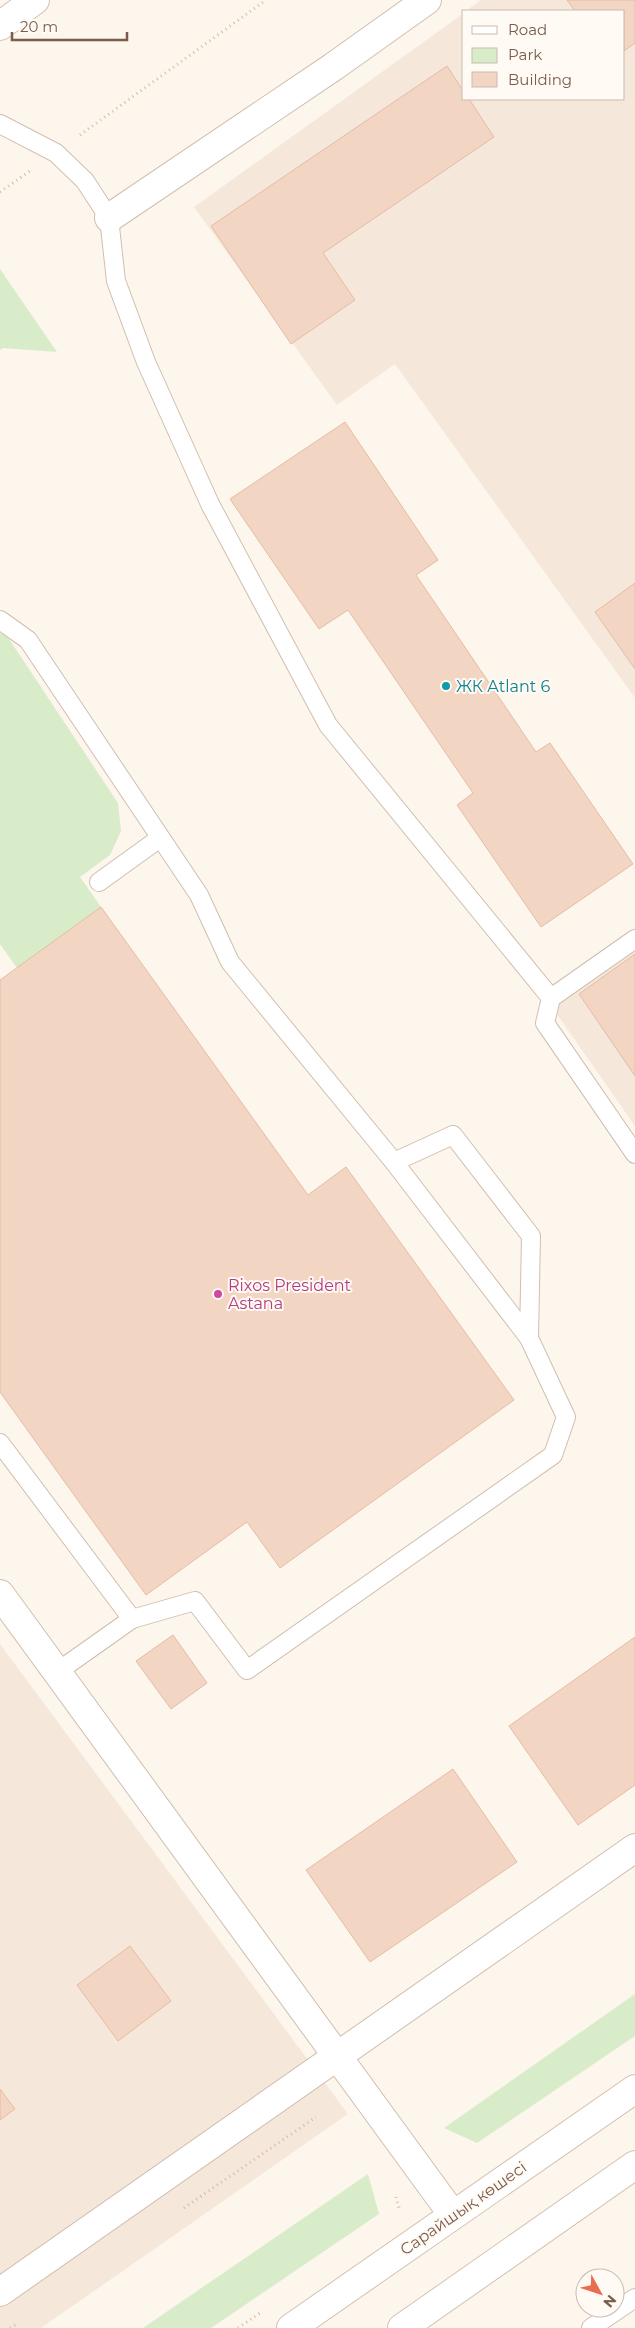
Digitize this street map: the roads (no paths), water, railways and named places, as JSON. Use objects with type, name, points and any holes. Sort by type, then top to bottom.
[{"type":"street","points":[[0,26],[35,0]]},
{"type":"street","points":[[109,218],[325,73],[427,0]]},
{"type":"street","points":[[0,1594],[336,2057],[453,2214]]},
{"type":"street","points":[[0,2292],[635,1848]]},
{"type":"street","name":"Сарайшық көшесі","points":[[291,2328],[635,2089]]},
{"type":"street","points":[[402,2328],[635,2164]]},
{"type":"lane","points":[[0,124],[56,153],[85,181],[109,218],[116,281],[146,362],[210,504],[328,725],[551,998]]},
{"type":"lane","points":[[0,620],[28,640],[199,895],[230,962],[394,1162],[529,1338],[566,1418],[552,1455],[247,1670],[196,1602],[132,1619],[57,1672]]},
{"type":"lane","points":[[99,882],[160,838]]},
{"type":"lane","points":[[635,939],[551,998],[545,1023],[635,1154]]},
{"type":"lane","points":[[394,1162],[453,1135],[531,1236],[529,1338]]},
{"type":"lane","points":[[0,1443],[132,1619]]},
{"type":"lane","points":[[591,2328],[635,2298]]},
{"type":"place","name":"ЖК Atlant 6","points":[[446,686]]},
{"type":"place","name":"Rixos President Astana","points":[[218,1294]]}]
